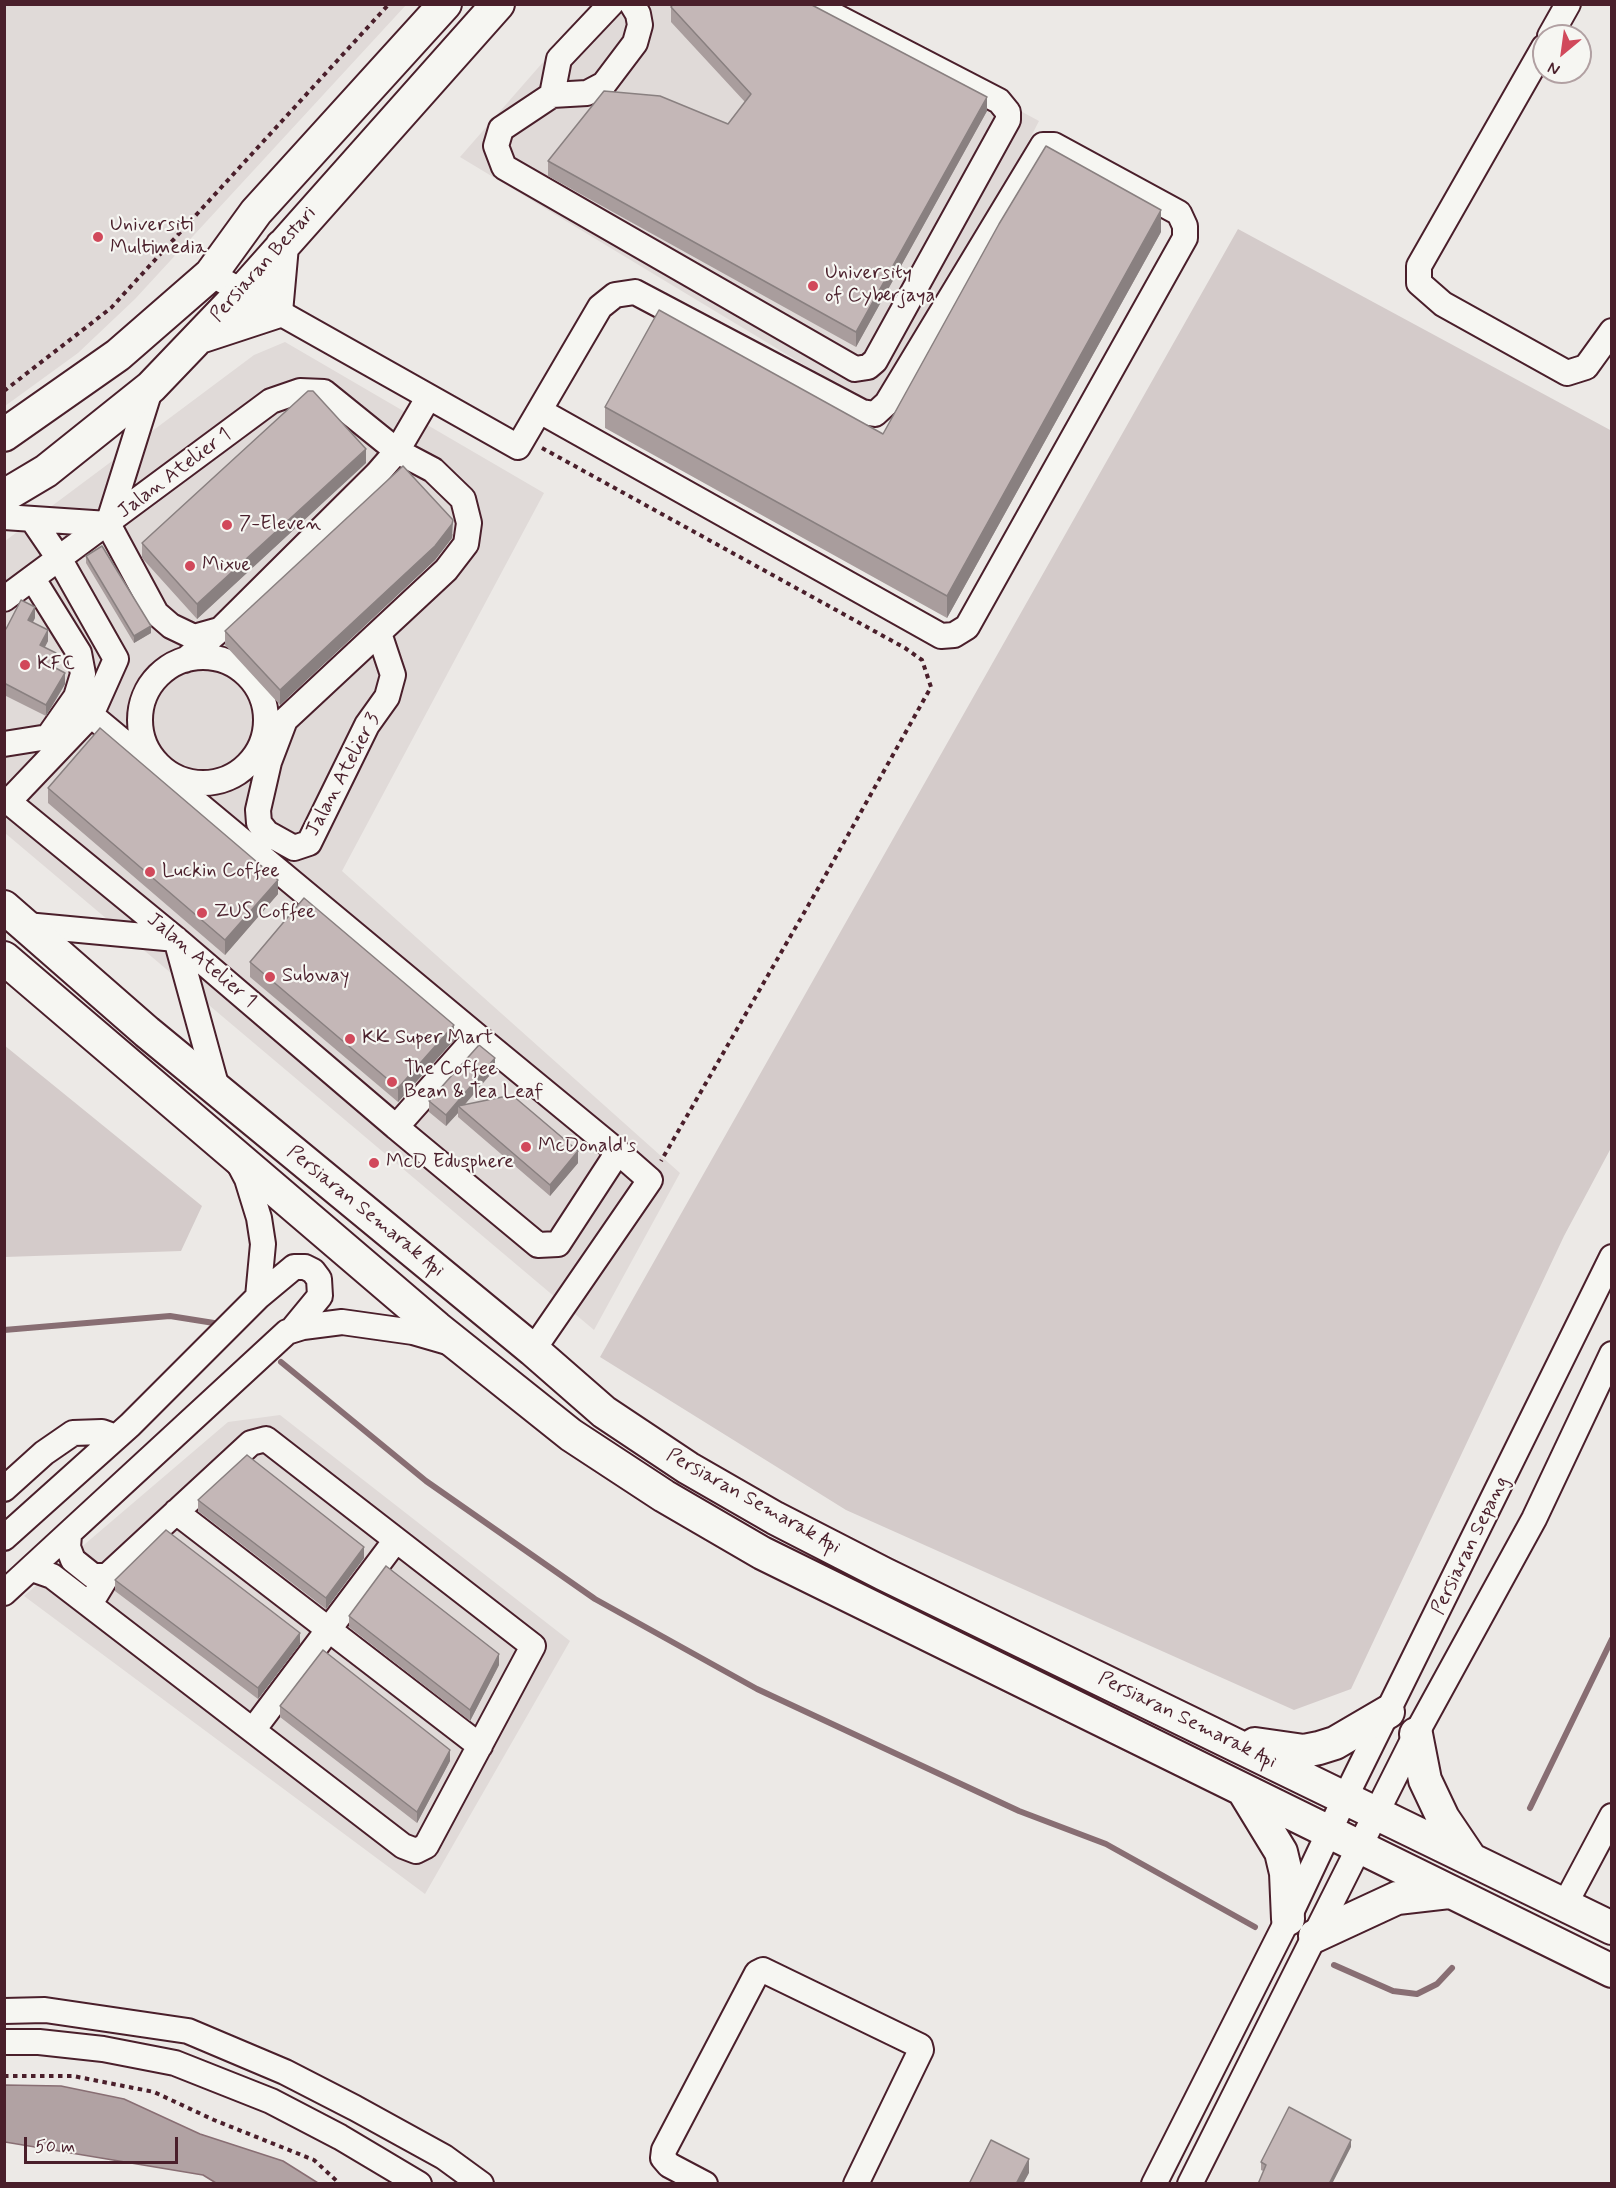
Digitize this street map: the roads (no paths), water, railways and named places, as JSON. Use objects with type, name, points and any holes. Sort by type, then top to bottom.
[{"type":"main road","name":"Persiaran Bestari","points":[[4,435],[118,355],[211,274],[256,212],[445,4]]},
{"type":"main road","name":"Persiaran Bestari","points":[[4,496],[46,471],[151,387],[242,292],[498,4]]},
{"type":"main road","name":"Persiaran Bestari","points":[[146,329],[184,289],[220,243],[256,212]]},
{"type":"main road","points":[[199,337],[276,312],[282,246]]},
{"type":"main road","name":"Persiaran Semarak Api","points":[[15,916],[218,1092],[533,1350],[604,1412],[688,1468],[775,1518],[1228,1741],[1564,1905],[1608,1919]]},
{"type":"main road","name":"Persiaran Semarak Api","points":[[4,958],[234,1156],[459,1345],[572,1435],[664,1496],[762,1553],[1328,1834],[1611,1971]]},
{"type":"main road","points":[[1228,1741],[1304,1751],[1335,1743],[1388,1712]]},
{"type":"main road","points":[[1416,1734],[1425,1780],[1443,1818],[1471,1860]]},
{"type":"main road","points":[[1245,1792],[1281,1852],[1286,1873],[1288,1919]]},
{"type":"main road","points":[[1315,1936],[1397,1898],[1449,1892]]},
{"type":"street","points":[[552,95],[559,59],[611,4]]},
{"type":"street","points":[[632,4],[638,14],[640,25],[635,43],[604,84],[587,93],[552,95],[501,129],[496,147],[504,167],[855,369],[867,367],[875,361],[1008,120],[1008,112],[999,101],[813,4]]},
{"type":"street","points":[[1557,24],[1568,4]]},
{"type":"street","points":[[1532,68],[1419,266],[1419,283],[1443,304],[1567,373],[1586,367],[1611,332]]},
{"type":"street","points":[[211,274],[518,447],[600,307],[615,295],[635,292],[862,412],[875,414],[887,403],[1043,145],[1054,145],[1179,213],[1185,226],[1185,238],[972,617],[966,627],[954,635],[941,636],[540,411]]},
{"type":"street","points":[[151,387],[108,524],[156,613],[171,626],[194,637],[221,629]]},
{"type":"street","name":"Jalan Atelier 1","points":[[4,599],[60,560],[271,401],[300,390],[324,393]]},
{"type":"street","name":"Jalan Atelier 3","points":[[324,393],[397,451],[433,470],[463,499],[470,523],[466,544],[447,570],[285,720],[269,762],[258,810],[259,823],[267,833],[294,848],[309,843],[367,725],[387,697],[393,675],[379,633]]},
{"type":"street","points":[[185,660],[205,657],[225,661],[244,672],[258,688],[266,709],[266,730],[259,751],[246,768],[228,779],[207,783],[186,781],[168,772],[153,759],[144,741],[140,721],[143,701],[152,683],[166,669],[185,660],[221,629],[397,451],[428,398]]},
{"type":"street","points":[[4,517],[108,524]]},
{"type":"street","points":[[7,800],[91,715],[116,659],[60,560],[32,519]]},
{"type":"street","points":[[4,744],[48,737],[76,697],[83,674],[79,653],[33,579]]},
{"type":"street","points":[[91,715],[650,1179],[533,1350]]},
{"type":"street","name":"Jalan Atelier 1","points":[[7,800],[176,939],[538,1245],[558,1244],[618,1152]]},
{"type":"street","points":[[15,916],[176,939],[218,1092]]},
{"type":"street","points":[[396,1127],[477,1036]]},
{"type":"street","points":[[234,1156],[248,1179],[259,1218],[263,1244],[258,1297]]},
{"type":"street","name":"Persiaran Sepang","points":[[1154,2184],[1288,1919],[1345,1798],[1611,1257]]},
{"type":"street","points":[[4,1538],[116,1437],[258,1297],[294,1267],[305,1267],[313,1271],[319,1279],[320,1296],[292,1330],[4,1593]]},
{"type":"street","points":[[292,1330],[342,1322],[413,1332],[459,1345]]},
{"type":"street","name":"Persiaran Sepang","points":[[1190,2184],[1416,1734],[1534,1519],[1611,1354]]},
{"type":"street","points":[[4,1489],[44,1453],[73,1432],[102,1432],[116,1437]]},
{"type":"street","points":[[32,1569],[52,1576],[403,1846],[416,1851],[426,1846],[533,1646],[266,1439],[251,1443],[106,1576],[90,1604]]},
{"type":"street","points":[[176,1512],[327,1631],[480,1746]]},
{"type":"street","points":[[69,1535],[68,1547],[73,1560],[93,1576],[106,1576]]},
{"type":"street","points":[[253,1730],[396,1540]]},
{"type":"street","points":[[1564,1905],[1611,1816]]},
{"type":"street","points":[[705,2184],[669,2165],[663,2158],[664,2150],[757,1973],[763,1970],[920,2046],[921,2050],[856,2184]]},
{"type":"street","points":[[4,2011],[45,2010],[188,2031],[285,2072],[345,2103],[444,2157],[481,2184]]},
{"type":"street","points":[[4,2042],[39,2042],[103,2049],[175,2063],[271,2102],[340,2137],[419,2184]]},
{"type":"waterway","points":[[4,1330],[170,1316],[214,1323]]},
{"type":"waterway","points":[[281,1362],[426,1481],[595,1599],[757,1689],[1019,1811],[1106,1844],[1255,1927]]},
{"type":"waterway","points":[[1530,1808],[1612,1639]]},
{"type":"waterway","points":[[1334,1965],[1393,1991],[1417,1994],[1437,1984],[1452,1968]]},
{"type":"place","name":"Universiti Multimedia","points":[[98,237]]},
{"type":"place","name":"University of Cyberjaya","points":[[813,286]]},
{"type":"place","name":"7-Eleven","points":[[227,525]]},
{"type":"place","name":"Mixue","points":[[190,566]]},
{"type":"place","name":"KFC","points":[[25,665]]},
{"type":"place","name":"Luckin Coffee","points":[[150,872]]},
{"type":"place","name":"ZUS Coffee","points":[[202,913]]},
{"type":"place","name":"Subway","points":[[270,977]]},
{"type":"place","name":"KK Super Mart","points":[[350,1039]]},
{"type":"place","name":"The Coffee Bean & Tea Leaf","points":[[392,1082]]},
{"type":"place","name":"McDonald's","points":[[526,1147]]},
{"type":"place","name":"McD Edusphere","points":[[374,1163]]}]
